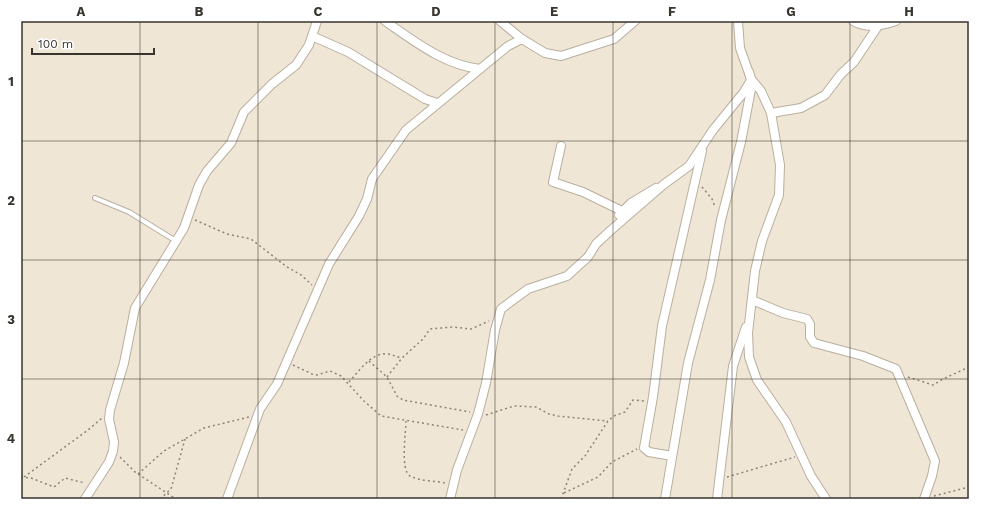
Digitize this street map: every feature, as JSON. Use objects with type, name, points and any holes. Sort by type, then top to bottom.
[{"type":"street","points":[[85,499],[109,462],[113,449],[114,442],[109,419],[110,410],[124,363],[135,308],[184,228],[203,178],[231,143],[244,112],[272,84],[296,65],[306,51],[317,21]]},
{"type":"street","points":[[385,21],[418,44],[454,63],[464,67],[480,69]]},
{"type":"street","points":[[500,21],[522,39],[545,53],[561,56],[614,39],[635,21]]},
{"type":"street","points":[[665,499],[688,363],[710,280],[721,220],[741,142],[752,85],[740,48],[738,21]]},
{"type":"street","points":[[853,21],[860,25],[878,26],[896,21]]},
{"type":"street","points":[[771,113],[801,108],[825,95],[841,74],[854,62],[878,26]]},
{"type":"street","points":[[312,36],[348,52],[425,99],[437,103]]},
{"type":"street","points":[[227,499],[257,416],[277,384],[329,264],[358,216],[375,175],[406,130],[508,46],[522,39]]},
{"type":"street","points":[[750,76],[761,91],[771,113],[780,164],[779,187],[774,212],[758,256],[749,317],[747,348],[757,380],[786,422],[801,455],[826,499]]},
{"type":"street","points":[[450,499],[457,470],[472,432],[486,383],[498,316],[501,309],[522,292],[535,285],[567,276],[582,263],[596,244],[610,230],[663,185],[689,166],[713,130],[744,92],[751,80],[750,76]]},
{"type":"street","points":[[672,456],[649,452],[644,448],[653,397],[662,326],[695,178],[704,145]]},
{"type":"street","points":[[561,146],[553,182],[583,192],[622,211]]},
{"type":"street","points":[[610,230],[622,211],[646,193],[663,185]]},
{"type":"street","points":[[752,300],[783,313],[807,319],[810,324],[810,338],[814,343],[863,356],[896,369],[908,401],[935,461],[925,498]]},
{"type":"street","points":[[717,499],[733,366],[736,351],[749,317]]},
{"type":"lane","points":[[95,198],[129,212],[176,241]]},
{"type":"path","points":[[695,178],[712,199],[721,220]]},
{"type":"path","points":[[188,216],[226,234],[251,239],[287,267],[301,275],[317,291]]},
{"type":"path","points":[[387,377],[402,358],[423,339],[430,329],[452,327],[471,329],[498,316]]},
{"type":"path","points":[[348,382],[369,361],[386,354],[402,358]]},
{"type":"path","points":[[369,361],[387,377],[397,396],[403,400],[460,409],[477,416],[514,406],[536,407],[549,414],[558,416],[608,421]]},
{"type":"path","points":[[286,363],[312,374],[320,375],[330,371],[341,376],[364,401],[381,416],[406,422],[472,432]]},
{"type":"path","points":[[899,374],[933,385],[969,367]]},
{"type":"path","points":[[562,499],[572,469],[585,456],[608,421],[614,416],[625,412],[633,400],[644,401],[653,397]]},
{"type":"path","points":[[22,477],[88,430],[110,410]]},
{"type":"path","points":[[138,474],[164,451],[210,426],[223,425],[240,418],[257,416]]},
{"type":"path","points":[[406,422],[404,461],[408,475],[454,484]]},
{"type":"path","points":[[160,499],[168,493],[175,478],[185,439]]},
{"type":"path","points":[[564,493],[598,477],[612,462],[637,449],[644,448]]},
{"type":"path","points":[[113,449],[138,474],[176,499]]},
{"type":"path","points":[[719,481],[732,475],[801,455]]},
{"type":"path","points":[[22,477],[54,487],[65,478],[93,486]]},
{"type":"path","points":[[925,498],[969,487]]}]
